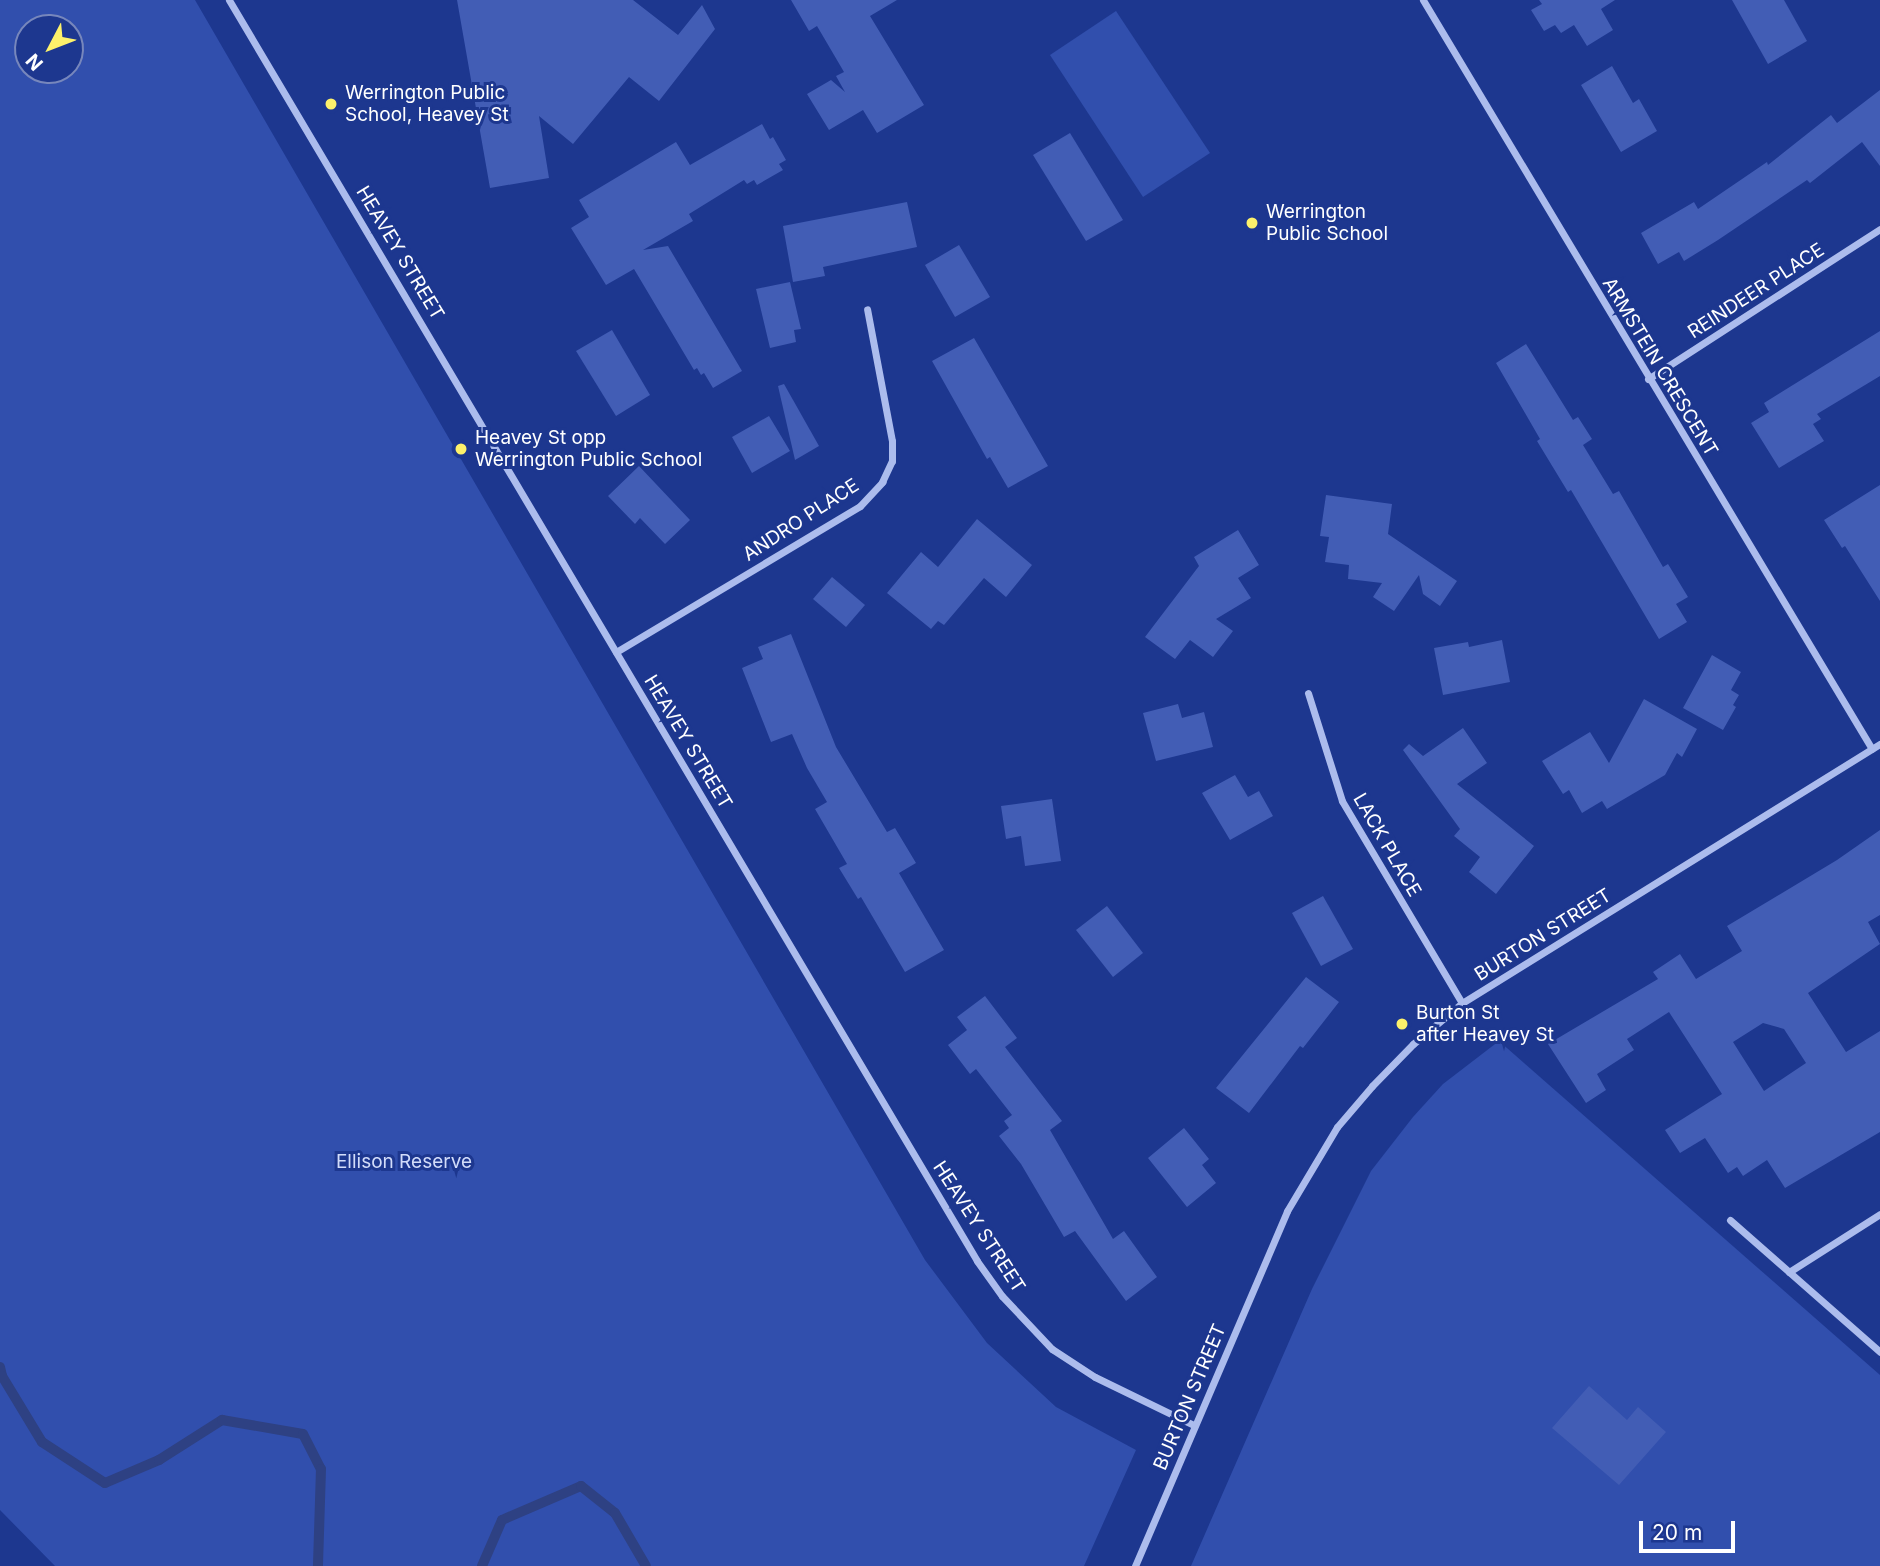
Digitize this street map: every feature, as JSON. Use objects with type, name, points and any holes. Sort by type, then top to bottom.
[{"type":"street","name":"HEAVEY STREET","points":[[229,0],[957,1227],[1002,1296],[1028,1326],[1070,1362],[1195,1425]]},
{"type":"street","name":"ARMSTEIN CRESCENT","points":[[1423,0],[1872,749]]},
{"type":"street","name":"REINDEER PLACE","points":[[1648,379],[1880,229]]},
{"type":"street","name":"ANDRO PLACE","points":[[617,652],[860,506],[882,482],[892,461],[892,441],[867,309]]},
{"type":"street","name":"LACK PLACE","points":[[1308,693],[1342,801],[1462,1003]]},
{"type":"street","name":"BURTON STREET","points":[[1135,1566],[1287,1210],[1337,1127],[1372,1086],[1413,1044],[1462,1003],[1880,744]]},
{"type":"street","points":[[1789,1272],[1880,1214]]},
{"type":"street","points":[[1730,1220],[1880,1352]]},
{"type":"green space","name":"Ellison Reserve","points":[[0,0],[195,0],[925,1260],[987,1343],[1056,1407],[1136,1450],[1084,1566],[55,1566],[0,1510]]},
{"type":"green space","points":[[1116,11],[1210,153],[1143,197],[1050,55]]},
{"type":"green space","points":[[1499,1041],[1880,1375],[1880,1566],[1191,1566],[1312,1289],[1371,1171],[1443,1084]]},
{"type":"building","points":[[457,0],[633,0],[678,35],[702,5],[715,29],[659,101],[629,77],[573,144],[539,116],[549,178],[490,188]]},
{"type":"building","points":[[791,0],[897,0],[870,16],[924,105],[877,133],[863,110],[829,130],[807,94],[831,80],[845,92],[836,76],[844,72],[817,26],[809,31]]},
{"type":"building","points":[[1539,0],[1615,0],[1601,9],[1613,30],[1587,46],[1574,25],[1561,33],[1555,25],[1544,31],[1531,10],[1542,4]]},
{"type":"building","points":[[1732,0],[1784,0],[1807,41],[1768,64]]},
{"type":"building","points":[[1612,66],[1633,103],[1639,99],[1657,131],[1621,152],[1581,85]]},
{"type":"building","points":[[1880,90],[1880,166],[1862,142],[1810,183],[1807,180],[1684,261],[1679,252],[1658,264],[1641,233],[1694,202],[1698,209],[1767,162],[1768,165],[1831,115],[1837,123]]},
{"type":"building","points":[[762,124],[786,160],[779,164],[783,170],[757,185],[754,180],[747,184],[744,180],[689,214],[693,221],[643,250],[668,246],[742,371],[713,388],[704,373],[701,375],[697,368],[694,370],[634,269],[606,285],[571,228],[589,217],[579,200],[676,142],[690,165]]},
{"type":"building","points":[[1070,133],[1123,220],[1086,241],[1033,155]]},
{"type":"building","points":[[907,202],[917,247],[823,267],[825,276],[793,282],[783,226]]},
{"type":"building","points":[[959,245],[990,297],[955,317],[925,265]]},
{"type":"building","points":[[790,282],[801,329],[794,330],[796,342],[770,348],[756,289]]},
{"type":"building","points":[[612,330],[650,395],[616,416],[576,351]]},
{"type":"building","points":[[1880,331],[1880,376],[1817,414],[1821,419],[1813,424],[1824,441],[1779,468],[1751,423],[1769,412],[1764,403]]},
{"type":"building","points":[[974,338],[1048,466],[1008,488],[990,457],[987,459],[932,361]]},
{"type":"building","points":[[1526,344],[1573,420],[1578,417],[1592,439],[1583,445],[1613,494],[1619,491],[1663,567],[1668,564],[1688,597],[1676,604],[1687,622],[1659,639],[1571,490],[1568,492],[1537,441],[1540,439],[1496,363]]},
{"type":"building","points":[[784,384],[819,446],[795,460],[778,386]]},
{"type":"building","points":[[769,416],[790,451],[752,473],[732,437]]},
{"type":"building","points":[[639,466],[690,520],[665,544],[640,518],[635,524],[608,496]]},
{"type":"building","points":[[1880,485],[1880,601],[1845,546],[1842,548],[1824,520]]},
{"type":"building","points":[[1326,495],[1392,504],[1388,534],[1457,581],[1440,606],[1423,594],[1419,575],[1394,611],[1373,597],[1382,583],[1348,579],[1349,565],[1325,562],[1329,537],[1320,536]]},
{"type":"building","points":[[977,519],[1032,565],[1006,597],[984,578],[944,625],[938,621],[931,629],[887,593],[921,552],[938,567]]},
{"type":"building","points":[[1238,530],[1259,565],[1238,578],[1251,598],[1216,619],[1233,631],[1213,657],[1190,640],[1175,659],[1145,637],[1199,566],[1194,557]]},
{"type":"building","points":[[832,577],[865,605],[846,627],[813,599]]},
{"type":"building","points":[[791,634],[836,747],[887,832],[895,828],[916,863],[899,873],[944,950],[905,972],[861,897],[858,899],[839,868],[847,864],[815,809],[827,802],[807,768],[792,734],[771,742],[742,668],[763,659],[758,647]]},
{"type":"building","points":[[1502,640],[1510,682],[1443,695],[1434,648],[1468,642],[1469,647]]},
{"type":"building","points":[[1712,655],[1741,672],[1731,690],[1739,695],[1733,705],[1736,707],[1723,730],[1683,708]]},
{"type":"building","points":[[1644,699],[1697,729],[1682,757],[1677,753],[1665,775],[1607,809],[1602,801],[1582,813],[1569,790],[1563,794],[1542,761],[1590,732],[1609,763]]},
{"type":"building","points":[[1178,704],[1182,718],[1204,712],[1213,747],[1156,761],[1143,713]]},
{"type":"building","points":[[1463,728],[1487,763],[1457,784],[1534,846],[1496,894],[1469,872],[1480,857],[1454,836],[1460,829],[1403,750],[1409,744],[1423,756]]},
{"type":"building","points":[[1235,775],[1248,797],[1259,791],[1273,816],[1230,840],[1202,793]]},
{"type":"building","points":[[1052,799],[1061,861],[1025,866],[1021,836],[1006,839],[1001,806]]},
{"type":"building","points":[[1880,830],[1880,915],[1868,922],[1880,944],[1808,993],[1846,1052],[1880,1031],[1880,1132],[1785,1188],[1767,1160],[1743,1176],[1737,1167],[1728,1173],[1705,1138],[1680,1153],[1665,1130],[1722,1094],[1669,1012],[1627,1039],[1634,1050],[1597,1074],[1606,1090],[1586,1103],[1548,1044],[1658,979],[1653,972],[1680,954],[1696,979],[1742,951],[1727,926],[1837,860]],"holes":[[[1763,1023],[1784,1029],[1806,1063],[1764,1091],[1733,1042]]]},
{"type":"building","points":[[1323,896],[1353,949],[1321,966],[1292,913]]},
{"type":"building","points":[[1107,906],[1143,953],[1113,977],[1076,930]]},
{"type":"building","points":[[1306,977],[1339,1002],[1303,1048],[1300,1046],[1249,1113],[1216,1088]]},
{"type":"building","points":[[985,996],[1017,1038],[1005,1047],[1062,1121],[1050,1130],[1113,1239],[1124,1231],[1157,1277],[1126,1301],[1075,1231],[1064,1237],[1021,1164],[999,1136],[1009,1128],[1004,1121],[1012,1115],[976,1069],[970,1074],[948,1045],[967,1030],[957,1017]]},
{"type":"building","points":[[1184,1128],[1209,1159],[1202,1165],[1216,1183],[1187,1207],[1148,1158]]},
{"type":"building","points":[[1589,1386],[1627,1420],[1638,1407],[1666,1432],[1619,1485],[1552,1428]]},
{"type":"waterway","points":[[0,1367],[2,1376],[42,1442],[105,1483],[159,1460],[222,1420],[303,1434],[321,1469],[318,1566]]},
{"type":"waterway","points":[[482,1566],[502,1520],[581,1486],[615,1513],[646,1566]]},
{"type":"place","name":"Werrington Public School, Heavey St","points":[[331,104]]},
{"type":"place","name":"Werrington Public School","points":[[1252,223]]},
{"type":"place","name":"Heavey St opp Werrington Public School","points":[[461,449]]},
{"type":"place","name":"Burton St after Heavey St","points":[[1402,1024]]}]
